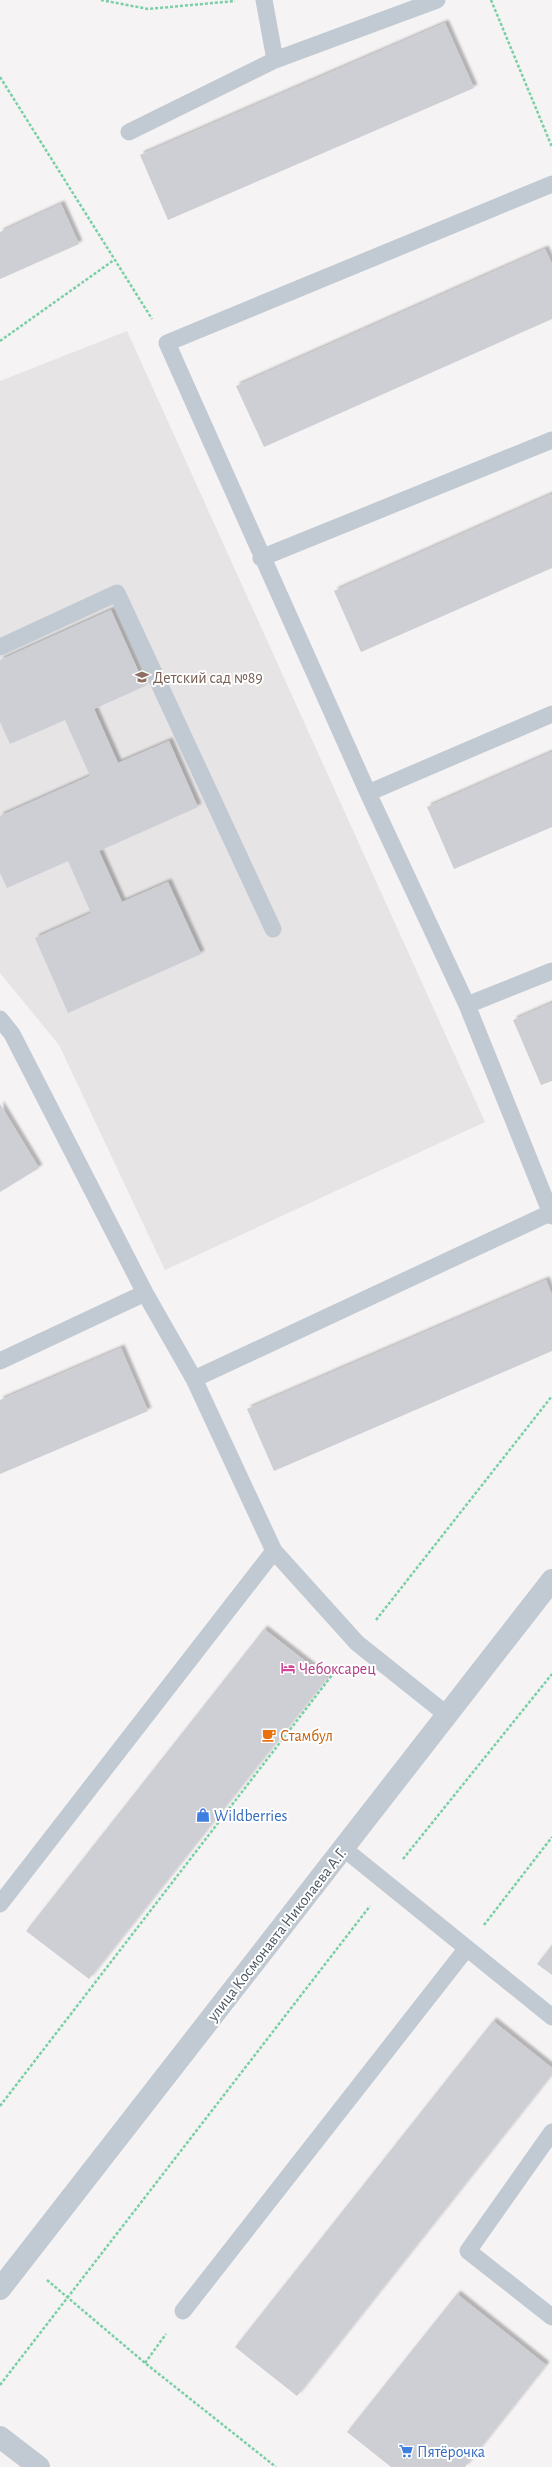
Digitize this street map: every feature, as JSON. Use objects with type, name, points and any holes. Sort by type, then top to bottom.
[{"type":"street","name":"улица Космонавта Николаева А.Г.","points":[[0,2289],[446,1714],[552,1580]]},
{"type":"street","points":[[0,2437],[39,2467]]},
{"type":"lane","points":[[264,0],[275,60]]},
{"type":"lane","points":[[129,132],[275,60],[437,0]]},
{"type":"lane","points":[[194,1379],[551,1215],[467,1005],[261,558],[167,343],[552,184]]},
{"type":"lane","points":[[261,558],[552,440]]},
{"type":"lane","points":[[0,647],[117,593],[273,929]]},
{"type":"lane","points":[[368,793],[552,714]]},
{"type":"lane","points":[[467,1005],[552,971]]},
{"type":"lane","points":[[0,1019],[6,1037],[145,1293],[194,1379],[274,1551],[357,1643],[446,1714]]},
{"type":"lane","points":[[0,1361],[145,1293]]},
{"type":"lane","points":[[0,1904],[274,1551]]},
{"type":"lane","points":[[343,1848],[552,2017]]},
{"type":"lane","points":[[183,2311],[467,1948]]},
{"type":"lane","points":[[552,2132],[468,2251],[552,2317]]},
{"type":"path","points":[[101,0],[148,9],[242,0]]},
{"type":"path","points":[[491,0],[552,148]]},
{"type":"path","points":[[0,77],[167,343]]},
{"type":"path","points":[[0,341],[114,260]]},
{"type":"path","points":[[373,1622],[552,1396]]},
{"type":"path","points":[[0,2106],[344,1659]]},
{"type":"path","points":[[400,1864],[552,1674]]},
{"type":"path","points":[[467,1948],[552,1837]]},
{"type":"path","points":[[0,2385],[375,1900]]},
{"type":"path","points":[[42,2276],[145,2363],[276,2467]]},
{"type":"path","points":[[145,2363],[183,2311]]},
{"type":"shaded area","name":"Детский сад №89","points":[[127,331],[485,1122],[165,1270],[59,1045],[0,973],[0,381]]},
{"type":"building","points":[[445,23],[474,88],[168,220],[140,155]]},
{"type":"building","points":[[61,204],[79,244],[0,279],[0,232]]},
{"type":"building","points":[[545,249],[552,264],[552,319],[264,447],[236,386]]},
{"type":"building","points":[[552,494],[552,568],[361,652],[334,591]]},
{"type":"building","points":[[111,610],[145,686],[94,709],[118,763],[169,741],[198,807],[99,851],[122,902],[168,882],[201,954],[68,1013],[35,938],[91,913],[68,861],[7,888],[0,873],[0,816],[90,776],[65,720],[10,744],[0,722],[0,660]]},
{"type":"building","points":[[552,752],[552,827],[454,869],[427,807]]},
{"type":"building","points":[[552,1003],[552,1081],[541,1085],[513,1020]]},
{"type":"building","points":[[0,1104],[39,1168],[0,1192]]},
{"type":"building","points":[[546,1280],[552,1295],[552,1351],[274,1471],[247,1409]]},
{"type":"building","points":[[121,1348],[148,1411],[0,1474],[0,1400]]},
{"type":"building","points":[[264,1629],[327,1678],[89,1979],[26,1931]]},
{"type":"building","points":[[552,1945],[552,1975],[537,1964]]},
{"type":"building","points":[[493,2021],[552,2068],[552,2074],[297,2396],[235,2347]]},
{"type":"building","points":[[457,2294],[546,2365],[465,2467],[391,2467],[347,2432]]},
{"type":"place","name":"Детский сад №89","points":[[142,677]]},
{"type":"place","name":"Чебоксарец","points":[[288,1668]]},
{"type":"place","name":"Стамбул","points":[[269,1735]]},
{"type":"place","name":"Wildberries","points":[[203,1815]]},
{"type":"place","name":"Пятёрочка","points":[[406,2451]]}]
